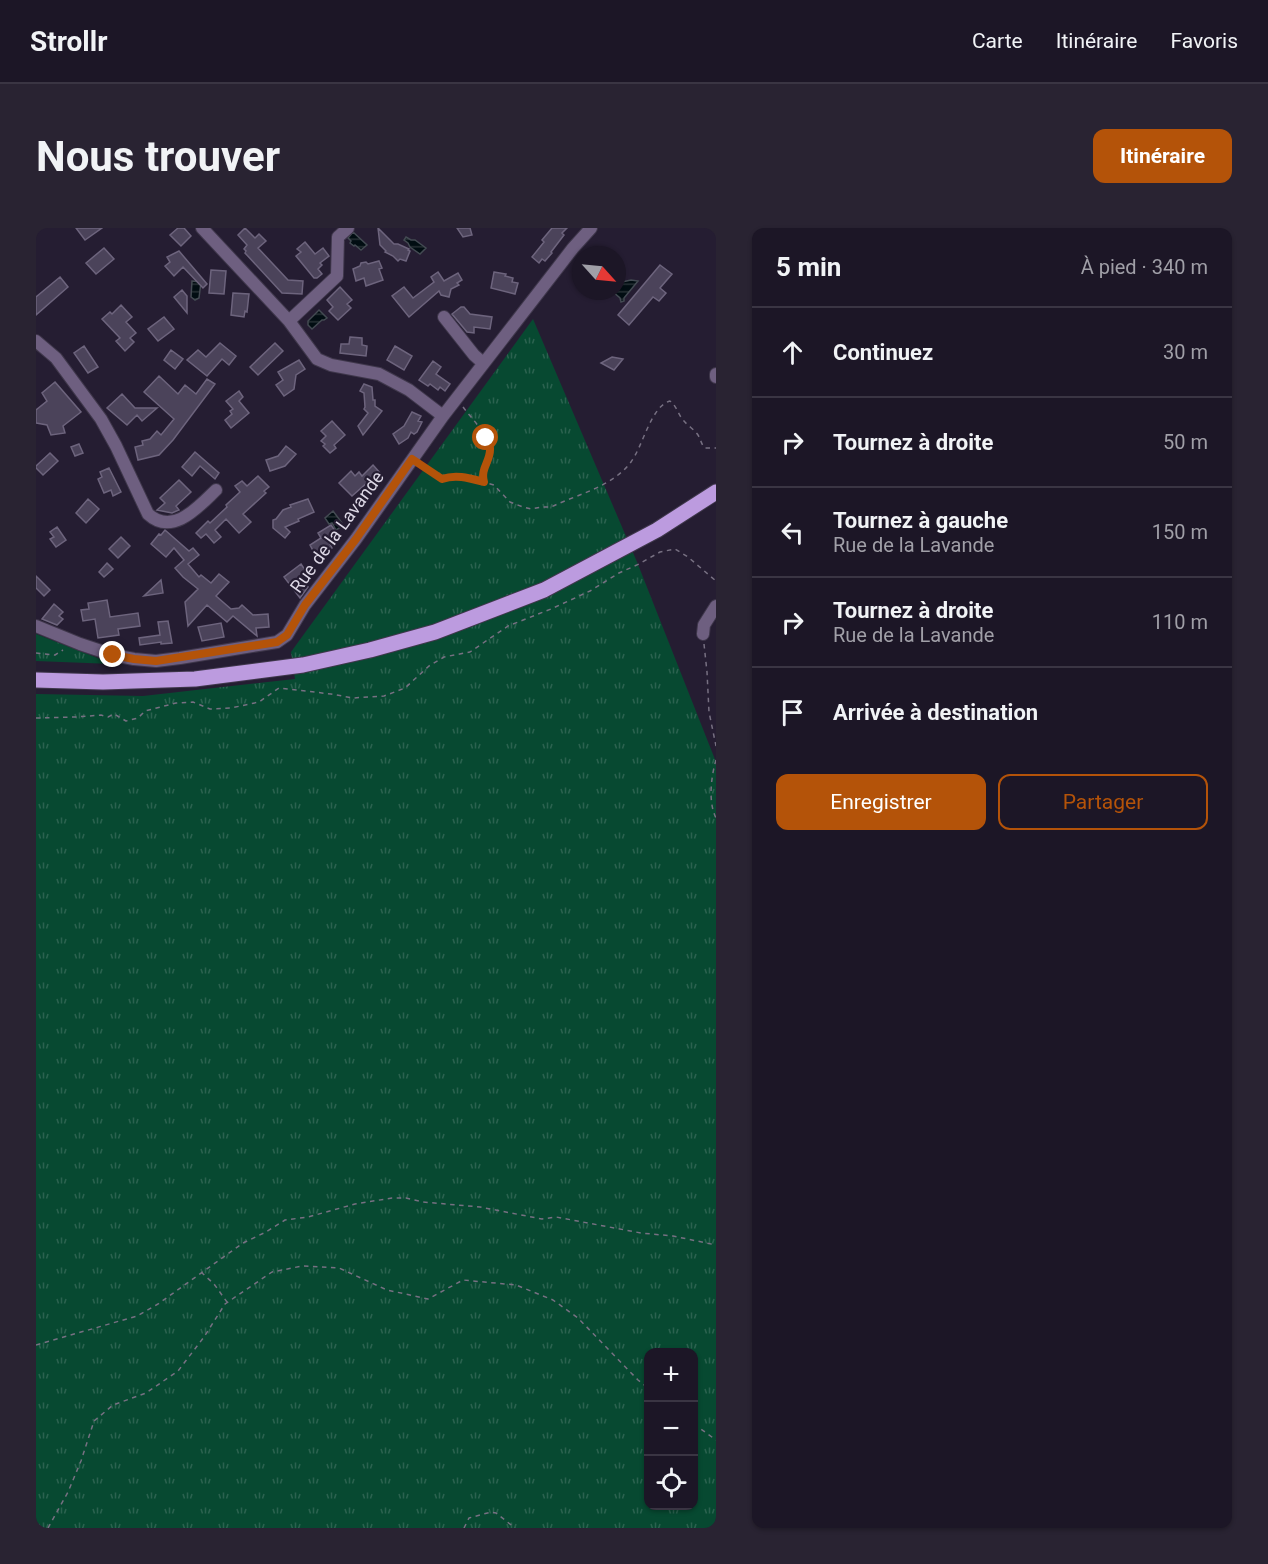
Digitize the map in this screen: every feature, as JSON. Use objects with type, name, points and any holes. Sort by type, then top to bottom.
[{"type":"main road","points":[[36,680],[103,682],[195,679],[303,665],[381,647],[435,632],[544,590],[657,530],[716,492]]},
{"type":"street","points":[[202,228],[289,321],[317,359],[331,365],[379,374],[409,390],[443,416]]},
{"type":"street","points":[[289,321],[337,276],[338,237],[348,228]]},
{"type":"street","name":"Rue de la Lavande","points":[[36,626],[113,655],[156,661],[277,642],[287,635],[305,605],[356,539],[443,416],[591,228]]},
{"type":"street","points":[[444,317],[474,356],[483,363]]},
{"type":"street","points":[[36,341],[56,358],[101,419],[148,514],[154,519],[162,523],[183,519],[216,489]]},
{"type":"street","points":[[702,634],[716,606]]},
{"type":"path","points":[[457,398],[478,425],[490,448],[483,468],[484,482]]},
{"type":"path","points":[[412,459],[442,479],[459,476],[494,485],[510,502],[531,509],[550,507],[600,486],[621,473],[638,450],[653,416],[662,405],[670,401],[682,419],[699,436],[701,444],[705,448],[716,448]]},
{"type":"path","points":[[702,634],[709,712],[716,746]]},
{"type":"path","points":[[36,653],[55,655],[74,642]]},
{"type":"path","points":[[716,760],[711,782],[716,818]]},
{"type":"path","points":[[36,1346],[137,1316],[158,1304],[243,1243],[285,1221],[355,1204],[392,1198],[480,1207],[542,1219],[556,1216],[716,1245]]},
{"type":"path","points":[[48,1528],[68,1492],[94,1421],[113,1405],[146,1393],[178,1371],[227,1302],[272,1272],[302,1266],[339,1268],[387,1290],[428,1299],[463,1280],[516,1285],[553,1300],[578,1318],[644,1385]]},
{"type":"path","points":[[201,1272],[214,1284],[227,1302]]},
{"type":"path","points":[[698,1427],[716,1440]]},
{"type":"path","points":[[464,1528],[469,1518],[474,1515],[491,1512],[496,1513],[515,1528]]},
{"type":"green space","points":[[533,319],[637,562],[716,762],[716,1528],[36,1528],[36,694],[143,696],[295,679],[291,652]]},
{"type":"green space","points":[[36,634],[113,664],[36,661]]},
{"type":"shaded area","points":[[353,232],[367,245],[361,250],[350,243],[348,238]]},
{"type":"shaded area","points":[[406,237],[426,248],[420,254],[404,240]]},
{"type":"shaded area","points":[[192,281],[201,282],[199,298],[195,300],[191,297]]},
{"type":"shaded area","points":[[626,281],[638,281],[626,296]]},
{"type":"shaded area","points":[[319,310],[327,318],[312,329],[308,321]]},
{"type":"shaded area","points":[[333,511],[342,523],[341,527],[336,530],[325,518]]},
{"type":"building","points":[[76,228],[102,228],[85,240]]},
{"type":"building","points":[[178,228],[184,228],[191,236],[181,246],[170,235]]},
{"type":"building","points":[[245,228],[255,238],[259,234],[266,241],[258,248],[288,280],[303,281],[302,294],[282,293],[245,253],[244,249],[247,245],[238,235]]},
{"type":"building","points":[[378,228],[394,244],[409,249],[406,261],[400,259],[398,261],[385,252],[380,245]]},
{"type":"building","points":[[457,228],[470,228],[472,235],[463,237]]},
{"type":"building","points":[[552,228],[567,228],[552,253],[545,261],[542,259],[539,263],[532,257]]},
{"type":"building","points":[[305,242],[315,254],[323,248],[329,256],[320,263],[322,265],[318,269],[322,274],[317,278],[314,278],[296,256],[301,252],[297,249]]},
{"type":"building","points":[[104,248],[114,259],[96,274],[86,263]]},
{"type":"building","points":[[179,251],[207,284],[203,288],[183,267],[174,276],[165,266],[170,262],[167,257]]},
{"type":"building","points":[[379,261],[383,280],[366,286],[364,278],[356,281],[353,269],[361,263]]},
{"type":"building","points":[[660,265],[672,274],[660,288],[666,293],[659,301],[653,297],[629,325],[618,315]]},
{"type":"building","points":[[211,270],[226,271],[224,294],[209,293]]},
{"type":"building","points":[[438,272],[444,281],[458,273],[462,280],[457,283],[459,285],[451,289],[449,297],[441,295],[439,291],[409,317],[392,296],[404,287],[413,298],[434,282],[431,277]]},
{"type":"building","points":[[494,272],[506,274],[505,276],[513,278],[512,282],[518,283],[515,294],[491,288]]},
{"type":"building","points":[[60,277],[68,287],[36,315],[36,297]]},
{"type":"building","points":[[340,287],[352,300],[347,304],[351,308],[338,320],[329,311],[333,307],[327,300]]},
{"type":"building","points":[[182,290],[187,296],[187,313],[174,297]]},
{"type":"building","points":[[233,293],[249,294],[247,312],[245,311],[244,317],[231,315]]},
{"type":"building","points":[[121,305],[132,317],[126,322],[136,333],[130,338],[134,342],[125,351],[116,341],[120,338],[102,319],[110,312],[112,314]]},
{"type":"building","points":[[464,307],[470,314],[492,317],[490,329],[474,327],[474,333],[467,332],[452,314]]},
{"type":"building","points":[[164,317],[174,329],[158,341],[148,329]]},
{"type":"building","points":[[350,337],[362,338],[362,345],[367,346],[366,356],[340,353],[341,344],[349,344]]},
{"type":"building","points":[[220,343],[236,356],[229,365],[222,359],[207,376],[187,360],[198,350],[206,357]]},
{"type":"building","points":[[275,343],[283,351],[258,375],[250,367]]},
{"type":"building","points":[[84,346],[98,367],[88,373],[74,353]]},
{"type":"building","points":[[395,346],[412,356],[404,370],[387,360]]},
{"type":"building","points":[[171,350],[183,359],[175,369],[164,360]]},
{"type":"building","points":[[612,357],[623,359],[614,370],[601,363]]},
{"type":"building","points":[[299,360],[305,369],[296,375],[294,389],[284,396],[276,385],[283,380],[278,372]]},
{"type":"building","points":[[433,361],[441,367],[436,374],[450,384],[445,391],[440,387],[438,390],[430,384],[428,386],[419,380]]},
{"type":"building","points":[[159,376],[178,394],[185,385],[196,394],[207,379],[215,384],[159,455],[138,460],[135,447],[143,445],[142,441],[150,439],[157,431],[161,435],[174,419],[144,392]]},
{"type":"building","points":[[55,382],[81,412],[63,426],[65,433],[51,435],[47,425],[36,423],[36,410],[47,401],[42,393]]},
{"type":"building","points":[[364,384],[372,387],[375,406],[382,411],[363,435],[358,426],[368,413],[364,409],[364,393],[360,391]]},
{"type":"building","points":[[239,391],[243,397],[239,401],[249,413],[231,428],[225,420],[232,414],[230,411],[233,409],[226,401]]},
{"type":"building","points":[[122,394],[135,408],[157,408],[142,421],[137,415],[127,425],[107,408]]},
{"type":"building","points":[[412,412],[421,416],[418,421],[422,422],[417,432],[414,434],[411,432],[408,438],[399,444],[393,434],[404,426]]},
{"type":"building","points":[[332,421],[345,435],[334,445],[336,448],[330,453],[323,446],[325,444],[321,441],[326,436],[321,431]]},
{"type":"building","points":[[79,444],[83,453],[75,456],[71,447]]},
{"type":"building","points":[[286,446],[296,454],[285,466],[270,471],[266,460],[278,456]]},
{"type":"building","points":[[195,452],[219,473],[215,479],[200,466],[192,476],[182,467]]},
{"type":"building","points":[[50,453],[58,461],[43,475],[36,466]]},
{"type":"building","points":[[373,465],[381,474],[371,484],[368,482],[352,496],[339,483],[351,471],[355,476],[359,472],[362,476]]},
{"type":"building","points":[[109,468],[121,492],[113,496],[111,490],[104,493],[98,479],[102,477],[100,472]]},
{"type":"building","points":[[258,476],[269,487],[264,491],[266,493],[243,514],[251,522],[239,533],[226,519],[215,530],[221,537],[214,543],[206,534],[201,538],[196,533],[208,521],[210,523],[240,492],[235,486],[242,481],[247,486]]},
{"type":"building","points":[[179,480],[191,492],[176,506],[179,510],[172,513],[157,510],[165,503],[160,498]]},
{"type":"building","points":[[88,499],[99,509],[86,523],[76,513]]},
{"type":"building","points":[[308,499],[314,512],[285,527],[290,532],[285,538],[273,528],[273,520],[283,510]]},
{"type":"building","points":[[331,525],[340,538],[330,544],[332,548],[317,558],[310,545],[321,538],[318,533]]},
{"type":"building","points":[[57,527],[66,540],[56,547],[50,539],[54,537],[50,532]]},
{"type":"building","points":[[165,530],[189,551],[193,548],[199,555],[188,564],[199,577],[201,575],[211,583],[219,574],[229,582],[216,596],[231,609],[242,605],[253,615],[268,614],[269,627],[256,628],[257,636],[233,616],[227,622],[207,605],[188,626],[185,602],[198,589],[175,568],[184,560],[174,548],[166,557],[151,544]]},
{"type":"building","points":[[121,537],[130,546],[118,558],[109,549]]},
{"type":"building","points":[[107,563],[113,569],[104,577],[99,572]]},
{"type":"building","points":[[301,564],[309,576],[301,582],[308,587],[300,598],[284,577]]},
{"type":"building","points":[[36,576],[50,590],[44,596],[36,588]]},
{"type":"building","points":[[161,580],[163,593],[144,596]]},
{"type":"building","points":[[107,600],[110,617],[138,613],[140,626],[118,629],[119,635],[98,638],[95,619],[83,621],[81,610],[89,609],[88,603]]},
{"type":"building","points":[[54,604],[63,612],[59,616],[63,619],[57,625],[42,619]]},
{"type":"building","points":[[168,621],[172,643],[140,645],[139,638],[160,635],[158,622]]},
{"type":"building","points":[[221,623],[224,637],[202,641],[198,627]]},
{"type":"route","points":[[113,655],[156,661],[277,642],[287,635],[305,605],[356,539],[412,459],[442,479],[459,476],[484,482],[483,468],[490,448],[486,438]]}]
